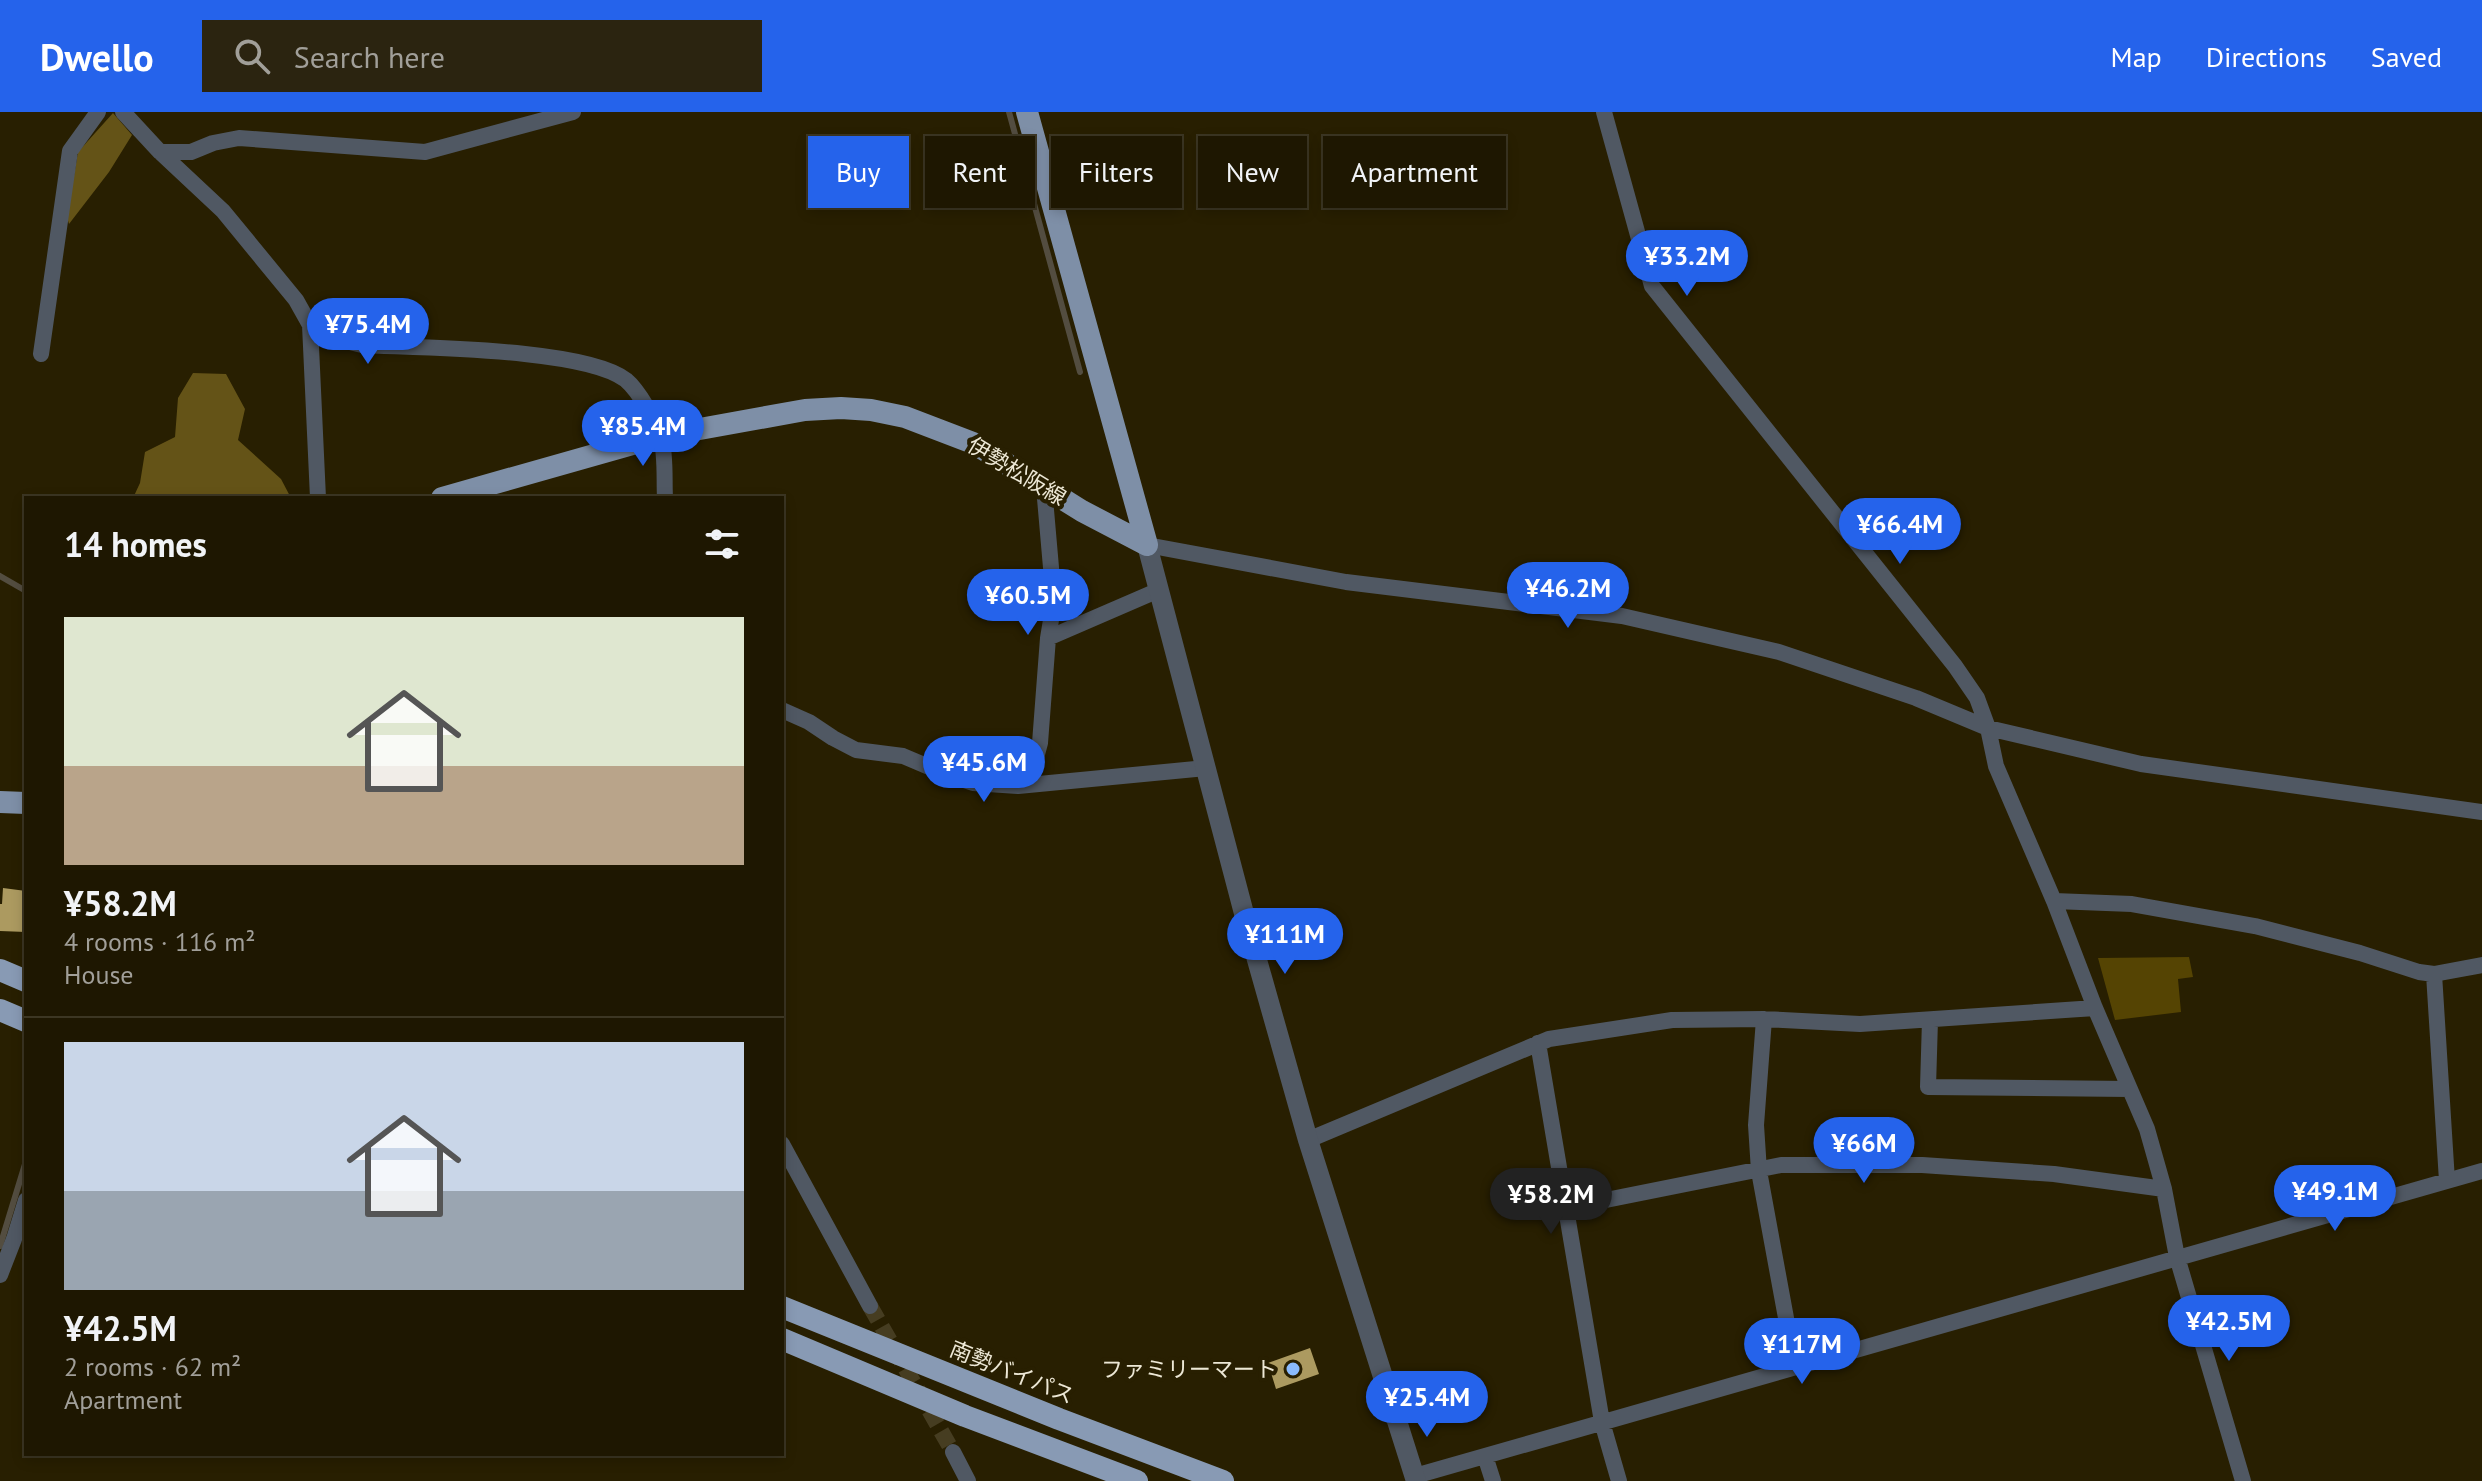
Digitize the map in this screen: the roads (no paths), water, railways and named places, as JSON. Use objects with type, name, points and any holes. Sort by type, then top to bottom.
[{"type":"highway","points":[[0,970],[24,980]]},
{"type":"highway","points":[[0,1010],[24,1020]]},
{"type":"highway","name":"南勢バイパス","points":[[784,1308],[1059,1419],[1223,1481]]},
{"type":"highway","points":[[784,1340],[965,1416],[1137,1481]]},
{"type":"main road","points":[[1027,112],[1147,545]]},
{"type":"main road","name":"伊勢松阪線","points":[[449,496],[661,436],[805,410],[871,410],[905,417],[973,443],[1082,511],[1147,545]]},
{"type":"main road","points":[[0,802],[24,803]]},
{"type":"street","points":[[41,354],[70,151],[98,112]]},
{"type":"street","points":[[123,112],[223,211],[296,300],[310,325],[318,496]]},
{"type":"street","points":[[160,152],[191,152],[213,143],[239,138],[425,152],[573,112]]},
{"type":"street","points":[[1604,112],[1652,286],[1955,666],[1977,698],[1988,728],[1996,766],[2147,1129],[2164,1189],[2177,1257],[2243,1481]]},
{"type":"street","points":[[310,325],[342,340],[362,345],[503,353],[578,361],[617,375],[628,381],[640,396],[661,436],[665,496]]},
{"type":"street","points":[[1029,784],[1040,743],[1048,638],[1054,602],[1044,487]]},
{"type":"street","points":[[2482,812],[2141,764],[1988,728],[1916,698],[1779,652],[1622,616],[1346,582],[1147,545],[1308,1140],[1416,1478],[2482,1171]]},
{"type":"street","points":[[1048,638],[1159,590]]},
{"type":"street","points":[[784,711],[856,750],[903,756],[973,783],[1004,787],[1206,768]]},
{"type":"street","points":[[2054,901],[2132,904],[2255,926],[2419,972],[2434,974],[2482,965]]},
{"type":"street","points":[[2434,974],[2447,1181]]},
{"type":"street","points":[[1308,1140],[1538,1043],[1672,1020],[1764,1019],[1860,1024],[2095,1008]]},
{"type":"street","points":[[1764,1019],[1756,1125],[1759,1171],[1795,1367]]},
{"type":"street","points":[[1930,1020],[1928,1087],[2130,1089]]},
{"type":"street","points":[[1538,1043],[1602,1422],[1619,1481]]},
{"type":"street","points":[[784,1148],[870,1306]]},
{"type":"street","points":[[1566,1208],[1781,1165],[1922,1165],[2054,1174],[2164,1189]]},
{"type":"street","points":[[0,1275],[24,1206]]},
{"type":"street","points":[[953,1452],[968,1481]]},
{"type":"street","points":[[1485,1456],[1493,1481]]},
{"type":"waterway","points":[[1009,112],[1080,372]]},
{"type":"waterway","points":[[0,576],[24,590]]},
{"type":"waterway","points":[[0,1246],[24,1168]]},
{"type":"tunnel","points":[[870,1306],[953,1452]]},
{"type":"place","name":"ファミリーマート","points":[[1293,1369]]}]
